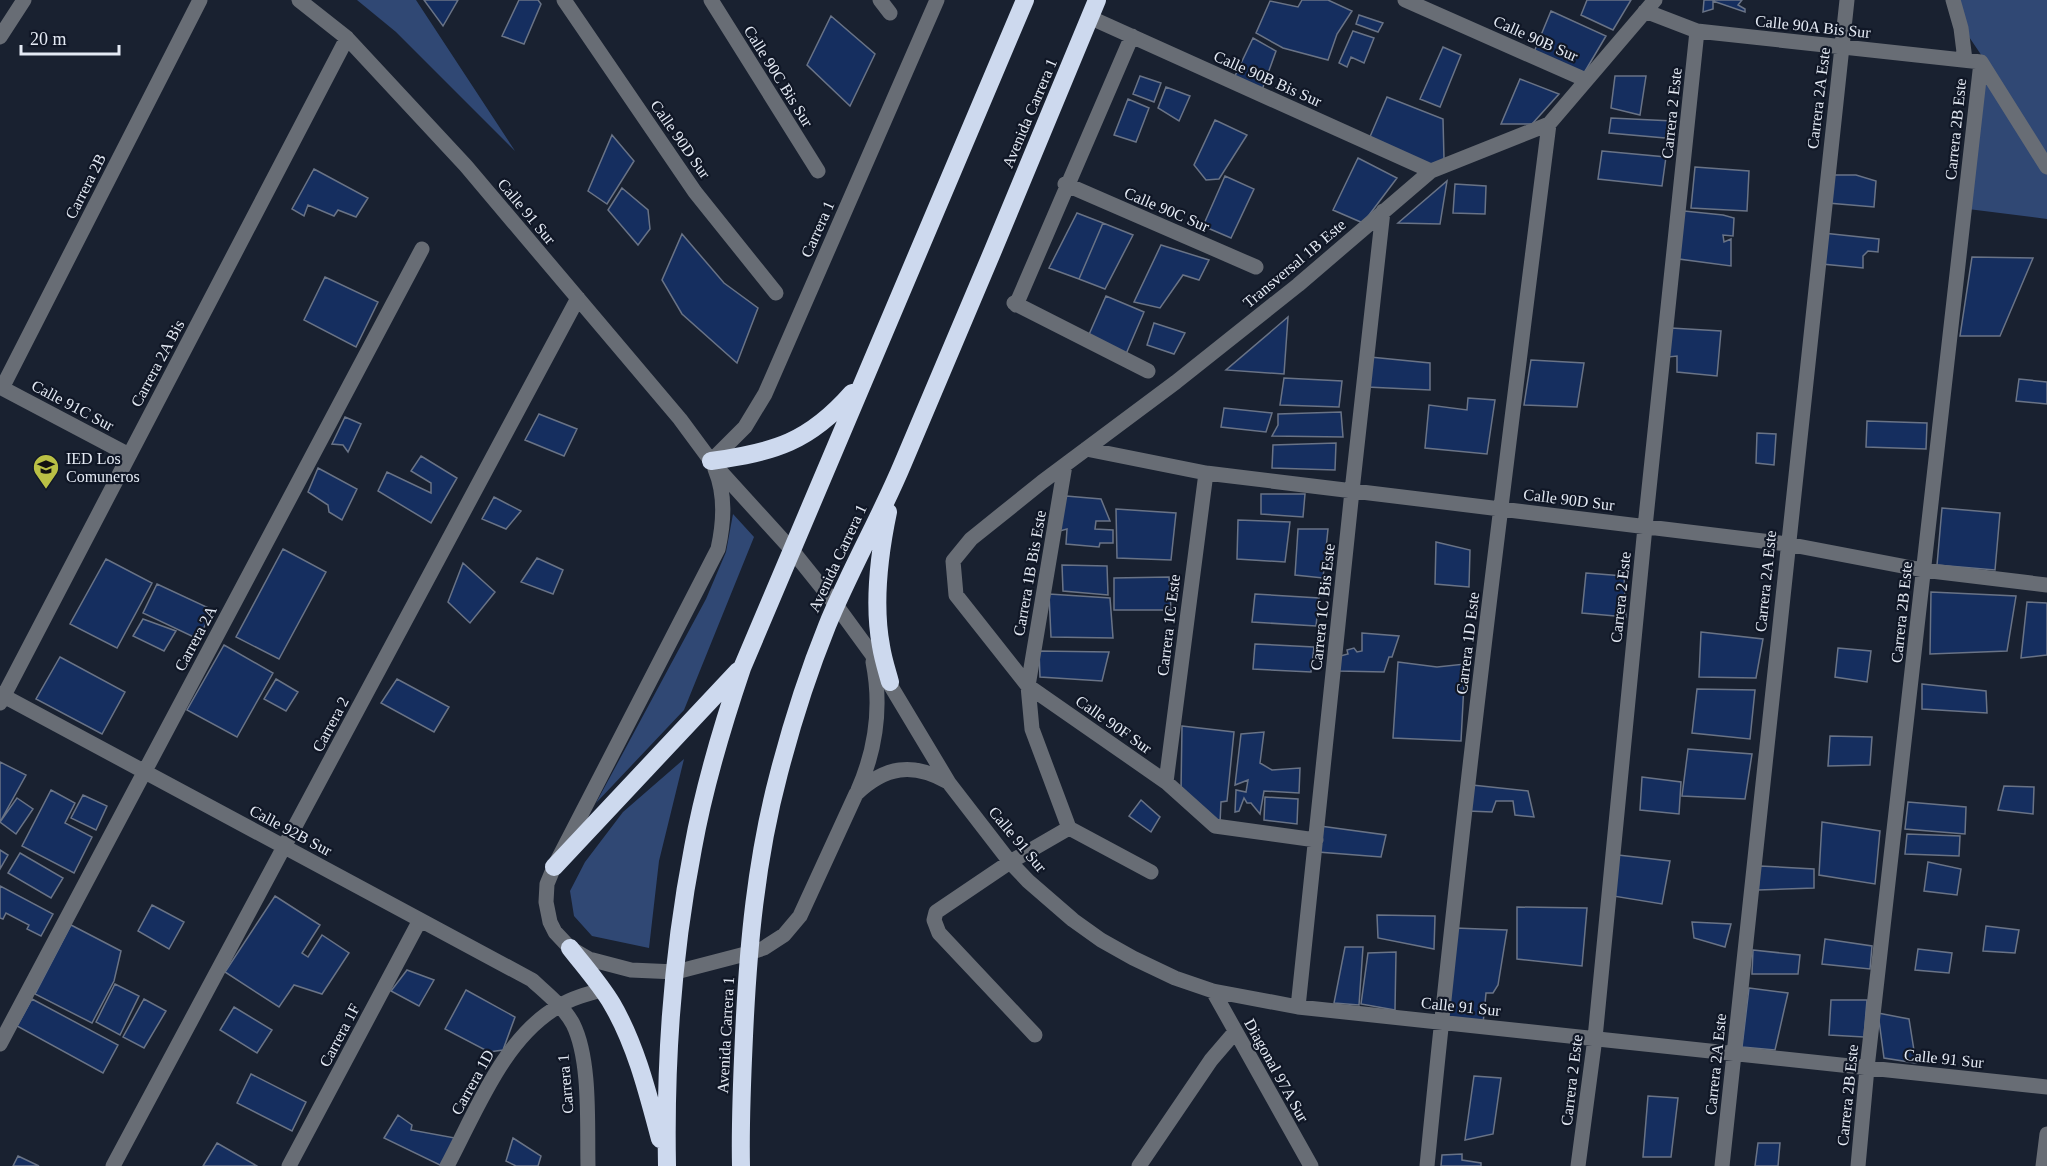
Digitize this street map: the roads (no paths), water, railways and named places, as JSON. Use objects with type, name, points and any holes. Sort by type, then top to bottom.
[{"type":"highway","points":[[667,1166],[668,1070],[683,910],[693,848],[722,727],[742,668],[1025,0]]},
{"type":"highway","name":"Avenida Carrera 1","points":[[741,1166],[741,1111],[749,953],[763,846],[778,776],[794,718],[836,605],[903,464],[1096,0]]},
{"type":"highway","points":[[711,461],[777,449],[806,435],[832,416],[854,391],[870,363]]},
{"type":"highway","points":[[890,682],[881,645],[878,608],[879,572],[883,535],[891,499],[903,464]]},
{"type":"highway","points":[[554,867],[742,668]]},
{"type":"highway","points":[[570,948],[611,1003],[629,1039],[667,1166]]},
{"type":"street","points":[[0,37],[24,0]]},
{"type":"street","name":"Carrera 2B","points":[[1,388],[200,0]]},
{"type":"street","name":"Calle 91 Sur","points":[[299,0],[347,38],[466,166],[680,419],[711,461],[792,549],[836,605],[890,682],[949,783],[1010,862],[1073,920],[1101,940],[1174,978],[1213,991],[1298,1007],[2047,1088]]},
{"type":"street","name":"Calle 90D Sur","points":[[564,0],[695,192],[776,293]]},
{"type":"street","name":"Calle 90C Bis Sur","points":[[711,0],[818,171]]},
{"type":"street","points":[[880,0],[890,13]]},
{"type":"street","name":"Carrera 1","points":[[711,461],[746,427],[765,394],[937,0]]},
{"type":"street","name":"Calle 90B Sur","points":[[1405,0],[1586,80]]},
{"type":"street","name":"Carrera 2A Este","points":[[1722,1166],[1847,0]]},
{"type":"street","name":"Carrera 2B Este","points":[[1953,0],[1961,28],[1965,60]]},
{"type":"street","name":"Transversal 1B Este","points":[[953,561],[971,539],[1299,285],[1431,171],[1549,124],[1650,6]]},
{"type":"street","name":"Calle 90A Bis Sur","points":[[1650,6],[1697,31],[1981,62]]},
{"type":"street","name":"Calle 90B Bis Sur","points":[[1089,17],[1431,171]]},
{"type":"street","name":"Carrera 2 Este","points":[[1578,1166],[1595,1038],[1645,526],[1697,31]]},
{"type":"street","points":[[1132,36],[1015,304],[1148,371]]},
{"type":"street","name":"Carrera 2A Bis","points":[[1,698],[347,38]]},
{"type":"street","points":[[1981,62],[2047,167]]},
{"type":"street","name":"Carrera 2B Este","points":[[1858,1166],[1867,1068],[1981,62]]},
{"type":"street","name":"Carrera 1D Este","points":[[1427,1166],[1441,1022],[1501,509],[1549,124]]},
{"type":"street","name":"Calle 90C Sur","points":[[1066,184],[1256,267]]},
{"type":"street","name":"Carrera 1C Bis Este","points":[[1298,1007],[1383,211]]},
{"type":"street","name":"Carrera 2A","points":[[0,1044],[422,249]]},
{"type":"street","name":"Carrera 2","points":[[113,1166],[578,298]]},
{"type":"street","name":"Calle 91C Sur","points":[[1,388],[129,455]]},
{"type":"street","name":"Calle 90D Sur","points":[[1086,449],[1206,473],[1787,544],[1923,570],[2047,585]]},
{"type":"street","name":"Calle 91 Sur","points":[[711,461],[720,482],[724,507],[718,549],[702,584],[554,867],[547,884],[546,902],[550,922],[555,932],[570,948],[589,958],[631,970],[676,972],[764,948],[784,935],[800,916],[856,794],[868,782],[900,769],[918,769],[935,774],[949,783]]},
{"type":"street","name":"Carrera 1B Bis Este","points":[[1065,465],[1028,686],[1032,729],[1069,828]]},
{"type":"street","name":"Carrera 1C Este","points":[[1166,782],[1206,473]]},
{"type":"street","name":"Calle 90F Sur","points":[[953,561],[956,595],[1028,686],[1166,782],[1215,826],[1316,840]]},
{"type":"street","points":[[856,794],[870,757],[877,725],[876,677],[871,653]]},
{"type":"street","name":"Calle 92B Sur","points":[[1,698],[145,771],[532,980],[559,1006]]},
{"type":"street","points":[[1035,1035],[939,933],[934,920],[936,912],[1010,862],[1069,828],[1151,872]]},
{"type":"street","name":"Carrera 1F","points":[[289,1166],[420,920]]},
{"type":"street","name":"Carrera 1D","points":[[447,1166],[505,1057],[542,1017],[581,995],[602,990]]},
{"type":"street","name":"Diagonal 97A Sur","points":[[1213,991],[1311,1166]]},
{"type":"street","name":"Carrera 1","points":[[559,1006],[573,1023],[580,1045],[584,1070],[588,1166]]},
{"type":"street","points":[[1139,1166],[1211,1060],[1235,1032]]},
{"type":"street","points":[[2043,1166],[2047,1134]]},
{"type":"place","name":"IED Los Comuneros","points":[[46,490]]}]
